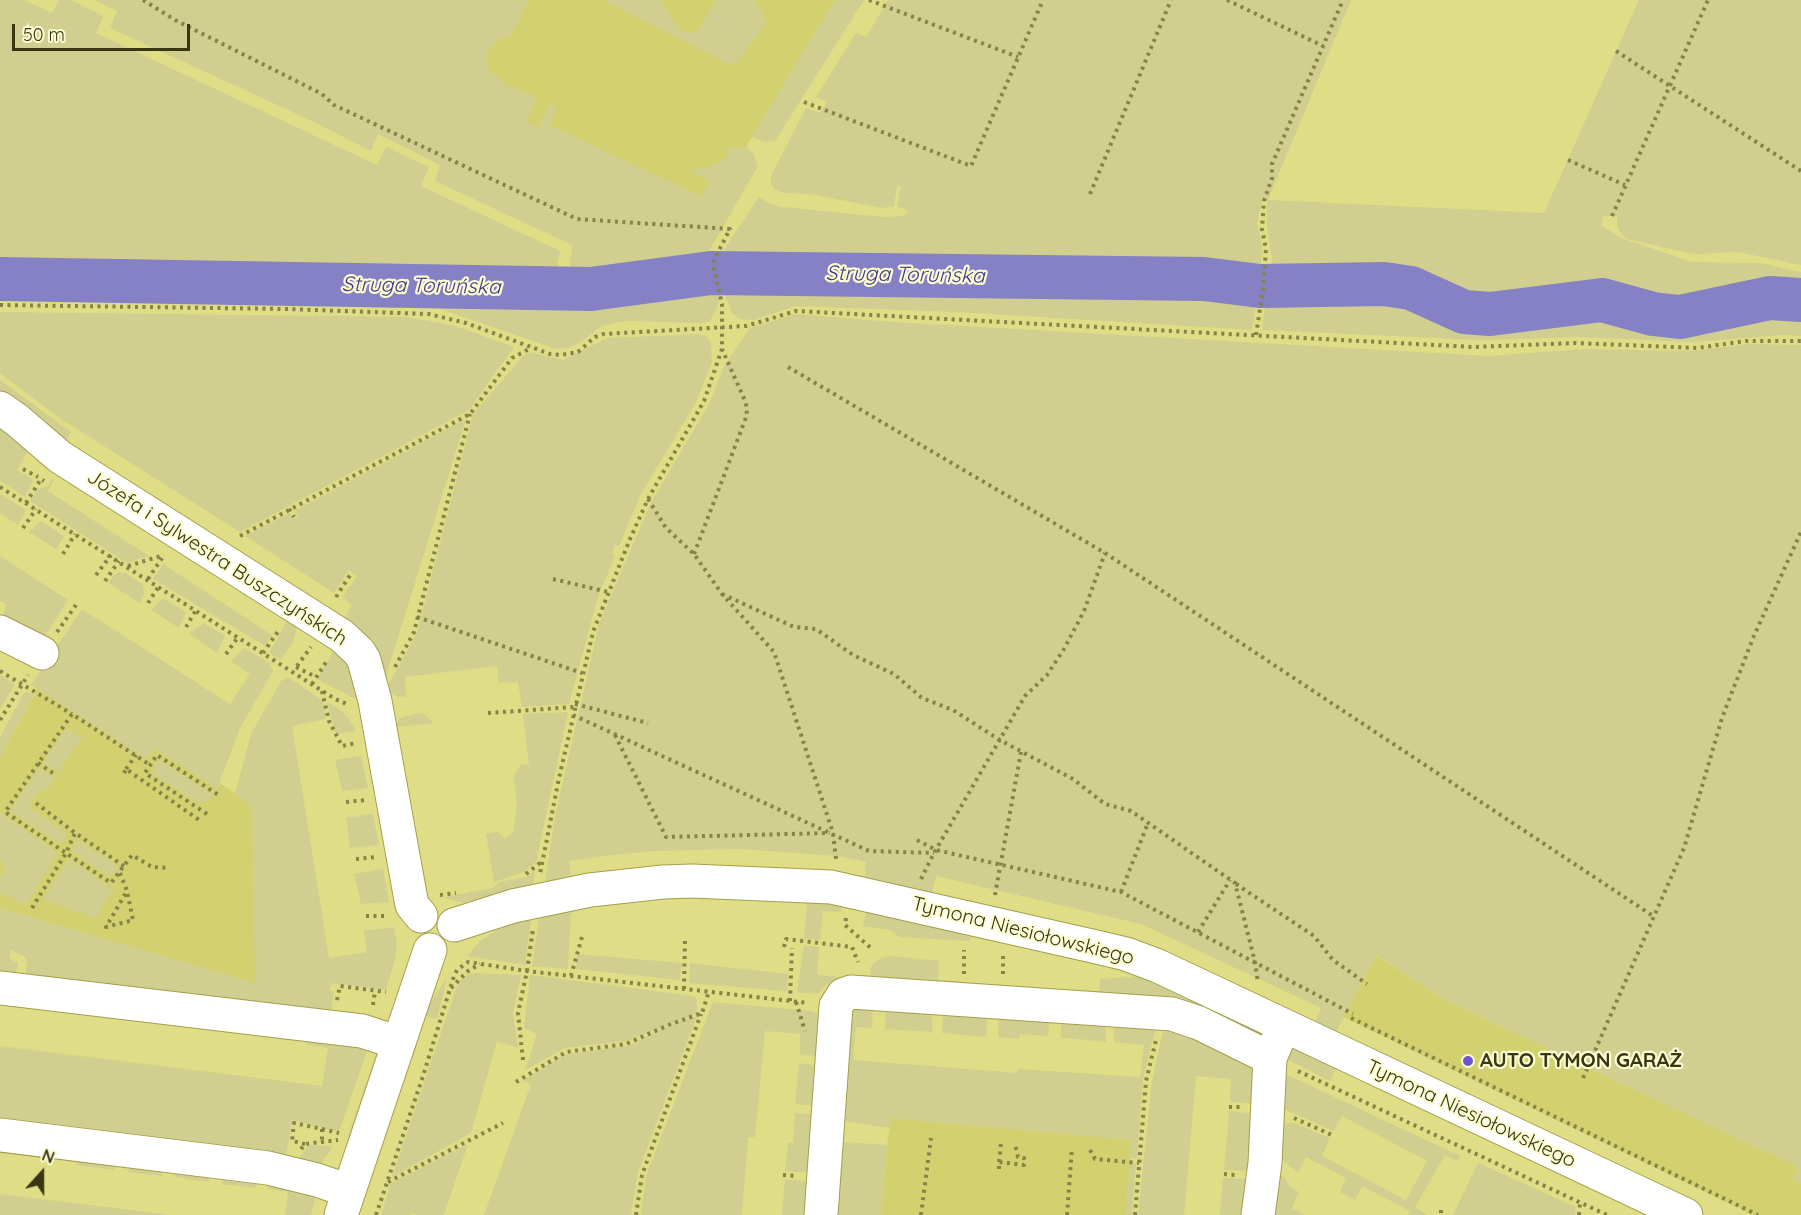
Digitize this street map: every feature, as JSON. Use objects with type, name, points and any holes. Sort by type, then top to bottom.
[{"type":"street","name":"Józefa i Sylwestra Buszczyńskich","points":[[0,408],[63,459],[342,636],[359,652],[364,660],[375,701],[412,905],[421,916]]},
{"type":"street","points":[[0,632],[42,653]]},
{"type":"street","name":"Tymona Niesiołowskiego","points":[[454,925],[493,912],[590,890],[663,882],[831,887],[991,922],[1126,954],[1158,966],[1675,1213]]},
{"type":"street","points":[[439,911],[450,917],[454,925],[454,935],[448,945],[430,950],[418,942],[417,922],[426,912],[439,911]]},
{"type":"street","points":[[0,1136],[282,1171],[345,1203],[355,1138],[399,1043],[430,950]]},
{"type":"street","points":[[0,988],[362,1031],[399,1043]]},
{"type":"street","points":[[821,1215],[836,1006],[843,995],[856,991],[1163,1013],[1199,1023],[1270,1058]]},
{"type":"street","points":[[1258,1215],[1265,1163],[1273,1021]]},
{"type":"path","points":[[143,0],[174,20],[322,94],[334,105],[577,219],[730,229],[713,266],[722,304],[722,349],[704,401],[648,499],[608,592],[593,632],[582,673],[542,861],[519,1013],[523,1060]]},
{"type":"path","points":[[869,0],[1018,57]]},
{"type":"path","points":[[804,102],[971,166],[1043,0]]},
{"type":"path","points":[[1090,194],[1171,0]]},
{"type":"path","points":[[1227,0],[1323,45]]},
{"type":"path","points":[[1256,334],[1266,249],[1262,229],[1264,201],[1272,178],[1272,164],[1343,0]]},
{"type":"path","points":[[1612,216],[1708,0]]},
{"type":"path","points":[[1616,51],[1801,171]]},
{"type":"path","points":[[1568,160],[1625,185]]},
{"type":"path","points":[[0,305],[285,309],[429,314],[458,321],[550,354],[578,352],[595,338],[604,334],[746,326],[796,311],[1473,347],[1576,343],[1697,348],[1746,341],[1801,341]]},
{"type":"path","points":[[0,486],[343,703],[350,705],[375,701],[414,632],[470,414],[512,358],[531,348]]},
{"type":"path","points":[[694,555],[747,415],[746,403],[722,349]]},
{"type":"path","points":[[788,367],[1106,552],[1653,916]]},
{"type":"path","points":[[240,536],[470,414]]},
{"type":"path","points":[[23,469],[41,479]]},
{"type":"path","points":[[35,487],[48,483]]},
{"type":"path","points":[[648,499],[666,528],[694,555],[723,594],[774,652],[833,833],[837,856],[831,887]]},
{"type":"path","points":[[23,528],[36,509]]},
{"type":"path","points":[[289,509],[294,517]]},
{"type":"path","points":[[1583,1078],[1684,848],[1722,718],[1753,638],[1801,532]]},
{"type":"path","points":[[63,554],[75,534]]},
{"type":"path","points":[[909,904],[935,851],[1024,696],[1047,675],[1064,649],[1084,611],[1106,552]]},
{"type":"path","points":[[96,575],[111,555]]},
{"type":"path","points":[[148,579],[163,557]]},
{"type":"path","points":[[105,581],[119,561]]},
{"type":"path","points":[[336,597],[352,572]]},
{"type":"path","points":[[553,579],[608,592]]},
{"type":"path","points":[[148,603],[159,586]]},
{"type":"path","points":[[723,594],[794,627],[816,629],[854,655],[894,674],[922,698],[953,710],[998,739],[1073,779],[1105,804],[1131,812],[1314,936],[1333,960],[1367,984]]},
{"type":"path","points":[[186,627],[196,610]]},
{"type":"path","points":[[417,617],[582,673]]},
{"type":"path","points":[[226,654],[238,637]]},
{"type":"path","points":[[292,671],[297,666],[316,677]]},
{"type":"path","points":[[0,671],[150,765]]},
{"type":"path","points":[[322,690],[329,721],[340,746],[364,741]]},
{"type":"path","points":[[488,713],[575,705],[648,723]]},
{"type":"path","points":[[72,714],[6,812],[111,883],[132,855],[152,867],[170,868]]},
{"type":"path","points":[[573,715],[869,851],[935,851],[1121,892],[1352,1016],[1758,1215]]},
{"type":"path","points":[[615,735],[666,837],[833,833]]},
{"type":"path","points":[[991,922],[999,864],[1021,752]]},
{"type":"path","points":[[136,755],[125,771],[202,822]]},
{"type":"path","points":[[207,814],[145,773],[157,755],[220,796]]},
{"type":"path","points":[[38,763],[56,775]]},
{"type":"path","points":[[346,802],[375,799]]},
{"type":"path","points":[[36,803],[124,866]]},
{"type":"path","points":[[1121,892],[1148,823]]},
{"type":"path","points":[[32,908],[66,853],[75,833]]},
{"type":"path","points":[[917,840],[935,851]]},
{"type":"path","points":[[356,859],[386,855]]},
{"type":"path","points":[[119,872],[127,891],[133,920],[106,927],[127,891]]},
{"type":"path","points":[[1198,932],[1230,880]]},
{"type":"path","points":[[1235,883],[1273,1021]]},
{"type":"path","points":[[366,916],[387,916]]},
{"type":"path","points":[[571,976],[583,933]]},
{"type":"path","points":[[684,989],[685,939]]},
{"type":"path","points":[[784,947],[786,939],[852,947],[858,962]]},
{"type":"path","points":[[790,1001],[792,948]]},
{"type":"path","points":[[376,1215],[454,975],[468,962],[527,971],[836,1006]]},
{"type":"path","points":[[449,991],[468,971],[480,964]]},
{"type":"path","points":[[367,1008],[373,1009],[375,990]]},
{"type":"path","points":[[636,1215],[642,1175],[709,992]]},
{"type":"path","points":[[516,1082],[566,1052],[626,1044],[702,1013]]},
{"type":"path","points":[[1135,1215],[1146,1081],[1163,1013]]},
{"type":"path","points":[[1270,1058],[1607,1215]]},
{"type":"path","points":[[1268,1110],[1282,1113],[1332,1135]]},
{"type":"path","points":[[388,1182],[503,1123]]},
{"type":"path","points":[[294,1124],[355,1138],[305,1144],[292,1141],[294,1124]]},
{"type":"path","points":[[322,1129],[322,1143]]},
{"type":"path","points":[[921,1215],[931,1138]]},
{"type":"path","points":[[999,1169],[1001,1143]]},
{"type":"path","points":[[282,1171],[305,1144]]},
{"type":"path","points":[[999,1162],[1024,1165],[1024,1158],[1018,1157],[1015,1144]]},
{"type":"path","points":[[1067,1215],[1072,1148]]},
{"type":"path","points":[[1090,1150],[1095,1159],[1139,1163]]},
{"type":"path","points":[[924,1197],[932,1198]]},
{"type":"path","points":[[1579,1215],[1580,1202]]},
{"type":"shaded area","points":[[0,0],[24,0],[52,13],[59,0],[71,0],[103,16],[96,33],[377,165],[386,147],[429,167],[421,186],[560,251],[554,284],[0,265]]},
{"type":"shaded area","points":[[94,0],[529,0],[510,37],[504,36],[490,47],[486,60],[491,72],[509,86],[536,97],[526,122],[539,128],[549,103],[557,108],[549,125],[702,197],[710,181],[690,171],[714,165],[725,159],[729,148],[746,147],[753,153],[758,166],[698,270],[588,286],[568,281],[572,245],[435,181],[440,165],[378,134],[371,151],[312,121],[110,28],[117,11]]},
{"type":"shaded area","points":[[357,0],[835,0],[707,211],[567,204]]},
{"type":"shaded area","points":[[603,0],[660,0],[681,31],[696,33],[716,0],[755,0],[763,12],[765,25],[738,61],[731,65]]},
{"type":"shaded area","points":[[835,0],[864,0],[775,141],[764,142],[752,136]]},
{"type":"shaded area","points":[[888,0],[1351,0],[1268,200],[1544,213],[1639,0],[1801,0],[1801,265],[1738,252],[1694,254],[1627,239],[1617,228],[1617,216],[1603,216],[1601,225],[1621,238],[1692,262],[1759,263],[1801,272],[1801,294],[1761,291],[1730,296],[1679,310],[1650,307],[1609,298],[1572,295],[1475,304],[1452,299],[1419,283],[1401,278],[1292,276],[1272,279],[1267,200],[1262,201],[1257,222],[1262,246],[1260,280],[1202,272],[718,268],[725,248],[759,197],[771,204],[783,207],[883,217],[904,216],[908,211],[897,206],[901,186],[897,186],[894,206],[883,208],[810,194],[784,193],[775,190],[771,184],[771,176],[806,108],[820,113],[827,102],[816,97],[856,33],[866,37]]},
{"type":"shaded area","points":[[729,278],[1257,291],[1252,330],[958,312],[796,306],[753,320],[740,319],[732,313],[721,285]]},
{"type":"shaded area","points":[[0,282],[586,295],[647,288],[720,294],[718,305],[710,321],[701,323],[628,321],[614,323],[600,327],[569,348],[556,349],[435,307],[0,301]]},
{"type":"shaded area","points":[[1394,291],[1410,295],[1456,315],[1476,319],[1503,320],[1604,308],[1675,324],[1762,305],[1801,304],[1801,336],[1783,335],[1693,342],[1578,337],[1478,340],[1262,330],[1267,293]]},
{"type":"shaded area","points":[[0,312],[406,317],[452,325],[514,347],[469,410],[240,532],[58,417],[0,373]]},
{"type":"shaded area","points":[[796,314],[893,322],[1488,356],[1585,349],[1692,351],[1749,344],[1801,345],[1801,1183],[1793,1179],[1798,1167],[1447,1001],[1376,955],[1335,1034],[1314,1024],[1321,1008],[1141,924],[936,876],[931,896],[864,883],[866,862],[837,856],[740,849],[653,851],[613,855],[569,861],[572,882],[544,889],[555,816],[599,624],[633,544],[652,501],[709,404],[724,366],[750,328]]},
{"type":"shaded area","points":[[699,334],[706,336],[711,343],[712,362],[695,404],[641,494],[619,546],[615,545],[612,554],[615,556],[598,597],[569,704],[522,707],[518,682],[499,683],[497,666],[405,677],[406,697],[385,691],[417,633],[473,414],[524,355],[530,352],[563,360],[607,338]]},
{"type":"shaded area","points":[[0,380],[71,432],[63,444],[0,393]]},
{"type":"shaded area","points":[[466,419],[385,679],[374,641],[344,619],[352,605],[342,597],[357,576],[349,570],[334,593],[245,536],[289,513],[294,519],[298,517],[294,511]]},
{"type":"shaded area","points":[[0,420],[29,449],[17,470],[34,480],[25,497],[0,481]]},
{"type":"shaded area","points":[[52,479],[54,480],[48,491],[149,556],[127,563],[30,501],[38,489],[48,486]]},
{"type":"shaded area","points":[[0,494],[26,510],[18,525],[0,513]]},
{"type":"shaded area","points":[[41,521],[64,536],[56,549],[29,532]]},
{"type":"shaded area","points":[[0,556],[68,600],[40,644],[2,616],[7,605],[0,601]]},
{"type":"shaded area","points":[[163,564],[272,635],[265,646],[153,579]]},
{"type":"shaded area","points":[[119,572],[126,573],[143,585],[144,594],[140,603],[108,583]]},
{"type":"shaded area","points":[[163,598],[186,612],[179,628],[151,610]]},
{"type":"shaded area","points":[[82,609],[230,704],[250,674],[231,661],[244,648],[270,663],[273,671],[240,728],[217,789],[155,749],[147,759],[31,685]]},
{"type":"shaded area","points":[[289,617],[296,625],[296,630],[293,642],[281,660],[269,653]]},
{"type":"shaded area","points":[[204,623],[225,636],[217,653],[189,634]]},
{"type":"shaded area","points":[[335,648],[351,662],[360,701],[317,679]]},
{"type":"shaded area","points":[[52,662],[252,806],[256,984],[0,908],[0,757]]},
{"type":"shaded area","points":[[0,675],[15,684],[0,709]]},
{"type":"shaded area","points":[[288,677],[323,701],[326,719],[292,726],[329,958],[367,952],[364,931],[394,927],[397,944],[395,960],[386,990],[331,983],[330,991],[334,991],[330,1020],[25,985],[27,958],[11,950],[9,958],[18,963],[14,985],[0,982],[0,908],[255,983],[252,806],[235,794],[251,734],[281,681]]},
{"type":"shaded area","points":[[27,692],[34,694],[0,757],[0,737],[23,695]]},
{"type":"shaded area","points":[[327,702],[339,709],[350,720],[356,731],[336,734]]},
{"type":"shaded area","points":[[568,712],[536,862],[524,872],[494,882],[486,834],[498,832],[505,839],[513,832],[517,807],[514,776],[521,765],[529,764],[523,714]]},
{"type":"shaded area","points":[[419,713],[434,723],[390,728],[400,718]]},
{"type":"shaded area","points":[[66,728],[82,737],[58,772],[43,763]]},
{"type":"shaded area","points":[[361,756],[368,788],[342,791],[335,760]]},
{"type":"shaded area","points":[[159,760],[213,795],[211,798],[204,802],[196,802],[157,777],[154,769]]},
{"type":"shaded area","points":[[39,768],[55,777],[45,792],[40,790],[28,807],[67,833],[61,844],[10,811]]},
{"type":"shaded area","points":[[0,813],[58,853],[25,906],[0,892],[0,878],[6,864],[0,859]]},
{"type":"shaded area","points":[[373,814],[379,845],[350,848],[346,818]]},
{"type":"shaded area","points":[[78,840],[119,867],[115,874],[107,875],[71,851]]},
{"type":"shaded area","points":[[68,859],[113,889],[96,918],[43,900]]},
{"type":"shaded area","points":[[383,869],[389,902],[361,904],[354,874]]},
{"type":"shaded area","points":[[535,870],[533,891],[464,902],[444,897],[493,888],[499,882],[527,877]]},
{"type":"shaded area","points":[[807,901],[842,904],[841,912],[823,911],[820,940],[804,939]]},
{"type":"shaded area","points":[[867,907],[973,936],[969,941],[899,937],[891,930],[863,926]]},
{"type":"shaded area","points":[[571,910],[568,969],[532,966],[539,918]]},
{"type":"shaded area","points":[[531,919],[525,965],[467,956],[479,942],[497,930]]},
{"type":"shaded area","points":[[804,946],[819,947],[817,975],[842,977],[841,981],[826,985],[818,994],[797,992]]},
{"type":"shaded area","points":[[577,954],[682,963],[680,980],[576,969]]},
{"type":"shaded area","points":[[1375,955],[1447,1001],[1799,1167],[1793,1179],[1801,1183],[1801,1215],[1753,1215],[1343,1017]]},
{"type":"shaded area","points":[[891,956],[939,961],[938,980],[961,981],[960,992],[872,978],[870,969],[872,965],[881,958]]},
{"type":"shaded area","points":[[690,963],[788,974],[787,991],[689,983]]},
{"type":"shaded area","points":[[469,973],[521,975],[513,1013],[518,1048],[497,1041],[471,1133],[392,1177],[458,983]]},
{"type":"shaded area","points":[[530,975],[694,996],[697,1000],[697,1014],[626,1041],[565,1048],[525,1070],[537,1034],[524,1028]]},
{"type":"shaded area","points":[[1146,976],[1262,1031],[1263,1038],[1094,1001],[1094,991],[1099,991],[1100,979]]},
{"type":"shaded area","points":[[447,978],[437,1019],[422,1015]]},
{"type":"shaded area","points":[[873,1000],[872,1028],[856,1027],[853,1060],[1018,1073],[1018,1069],[1140,1077],[1144,1045],[1114,1042],[1114,1017],[1158,1020],[1143,1078],[1137,1159],[1130,1158],[1131,1140],[892,1118],[890,1128],[844,1121],[846,1012]]},
{"type":"shaded area","points":[[886,1000],[931,1002],[933,1032],[885,1029]]},
{"type":"shaded area","points":[[713,1002],[816,1013],[821,1017],[822,1057],[800,1054],[800,1034],[765,1031],[755,1137],[748,1137],[742,1215],[641,1215],[646,1176]]},
{"type":"shaded area","points":[[944,1005],[989,1008],[986,1037],[942,1033]]},
{"type":"shaded area","points":[[999,1008],[1050,1012],[1048,1036],[1020,1034],[1019,1039],[998,1037]]},
{"type":"shaded area","points":[[1061,1014],[1105,1014],[1106,1042],[1061,1037]]},
{"type":"shaded area","points":[[697,1016],[638,1172],[631,1215],[484,1215],[531,1084],[522,1081],[564,1055],[628,1046],[669,1025]]},
{"type":"shaded area","points":[[1165,1021],[1263,1062],[1259,1105],[1230,1101],[1231,1079],[1196,1076],[1184,1215],[1138,1215],[1152,1081]]},
{"type":"shaded area","points":[[308,1038],[367,1049],[367,1051],[340,1129],[334,1131],[292,1120],[285,1163],[0,1128],[0,1046],[322,1086],[328,1048],[306,1044]]},
{"type":"shaded area","points":[[380,1043],[387,1046],[356,1138],[348,1136]]},
{"type":"shaded area","points":[[1285,1044],[1334,1063],[1336,1069],[1330,1081],[1285,1058]]},
{"type":"shaded area","points":[[799,1063],[821,1066],[819,1106],[795,1104]]},
{"type":"shaded area","points":[[1277,1070],[1460,1156],[1457,1161],[1445,1155],[1415,1207],[1427,1215],[1408,1215],[1410,1211],[1362,1186],[1355,1200],[1340,1192],[1346,1178],[1306,1157],[1298,1172],[1286,1163],[1279,1156],[1283,1124],[1288,1123],[1294,1123],[1330,1138],[1322,1156],[1406,1200],[1427,1161],[1342,1116],[1334,1131],[1277,1106]]},
{"type":"shaded area","points":[[1229,1111],[1257,1114],[1254,1171],[1224,1170]]},
{"type":"shaded area","points":[[795,1113],[819,1115],[814,1173],[785,1171],[788,1143],[793,1143]]},
{"type":"shaded area","points":[[891,1118],[1132,1140],[1126,1215],[881,1215]]},
{"type":"shaded area","points":[[845,1142],[887,1145],[881,1215],[828,1215],[840,1145]]},
{"type":"shaded area","points":[[468,1144],[444,1215],[412,1213],[411,1215],[381,1215],[390,1184]]},
{"type":"shaded area","points":[[309,1145],[333,1147],[317,1169],[292,1167]]},
{"type":"shaded area","points":[[78,1158],[115,1163],[114,1170],[76,1165]]},
{"type":"shaded area","points":[[1130,1163],[1136,1164],[1132,1215],[1126,1215]]},
{"type":"shaded area","points":[[1478,1163],[1576,1207],[1575,1215],[1453,1215]]},
{"type":"shaded area","points":[[130,1164],[162,1169],[162,1176],[128,1172]]},
{"type":"shaded area","points":[[175,1170],[207,1172],[209,1182],[175,1177]]},
{"type":"shaded area","points":[[1277,1175],[1284,1177],[1290,1187],[1299,1192],[1292,1208],[1305,1215],[1269,1215]]},
{"type":"shaded area","points":[[223,1177],[257,1181],[256,1188],[222,1184]]},
{"type":"shaded area","points":[[1223,1178],[1250,1179],[1247,1215],[1220,1215]]},
{"type":"shaded area","points":[[785,1179],[813,1182],[810,1215],[782,1215]]},
{"type":"shaded area","points":[[269,1185],[312,1194],[315,1200],[311,1215],[285,1215],[288,1192],[268,1189]]},
{"type":"shaded area","points":[[0,1194],[171,1215],[0,1215]]},
{"type":"waterway","name":"Struga Toruńska","points":[[0,279],[591,289],[711,273],[1204,279],[1260,286],[1384,284],[1411,288],[1464,312],[1490,314],[1602,300],[1653,314],[1680,317],[1770,298],[1801,300]]},
{"type":"place","name":"AUTO TYMON GARAŻ","points":[[1468,1061]]}]
